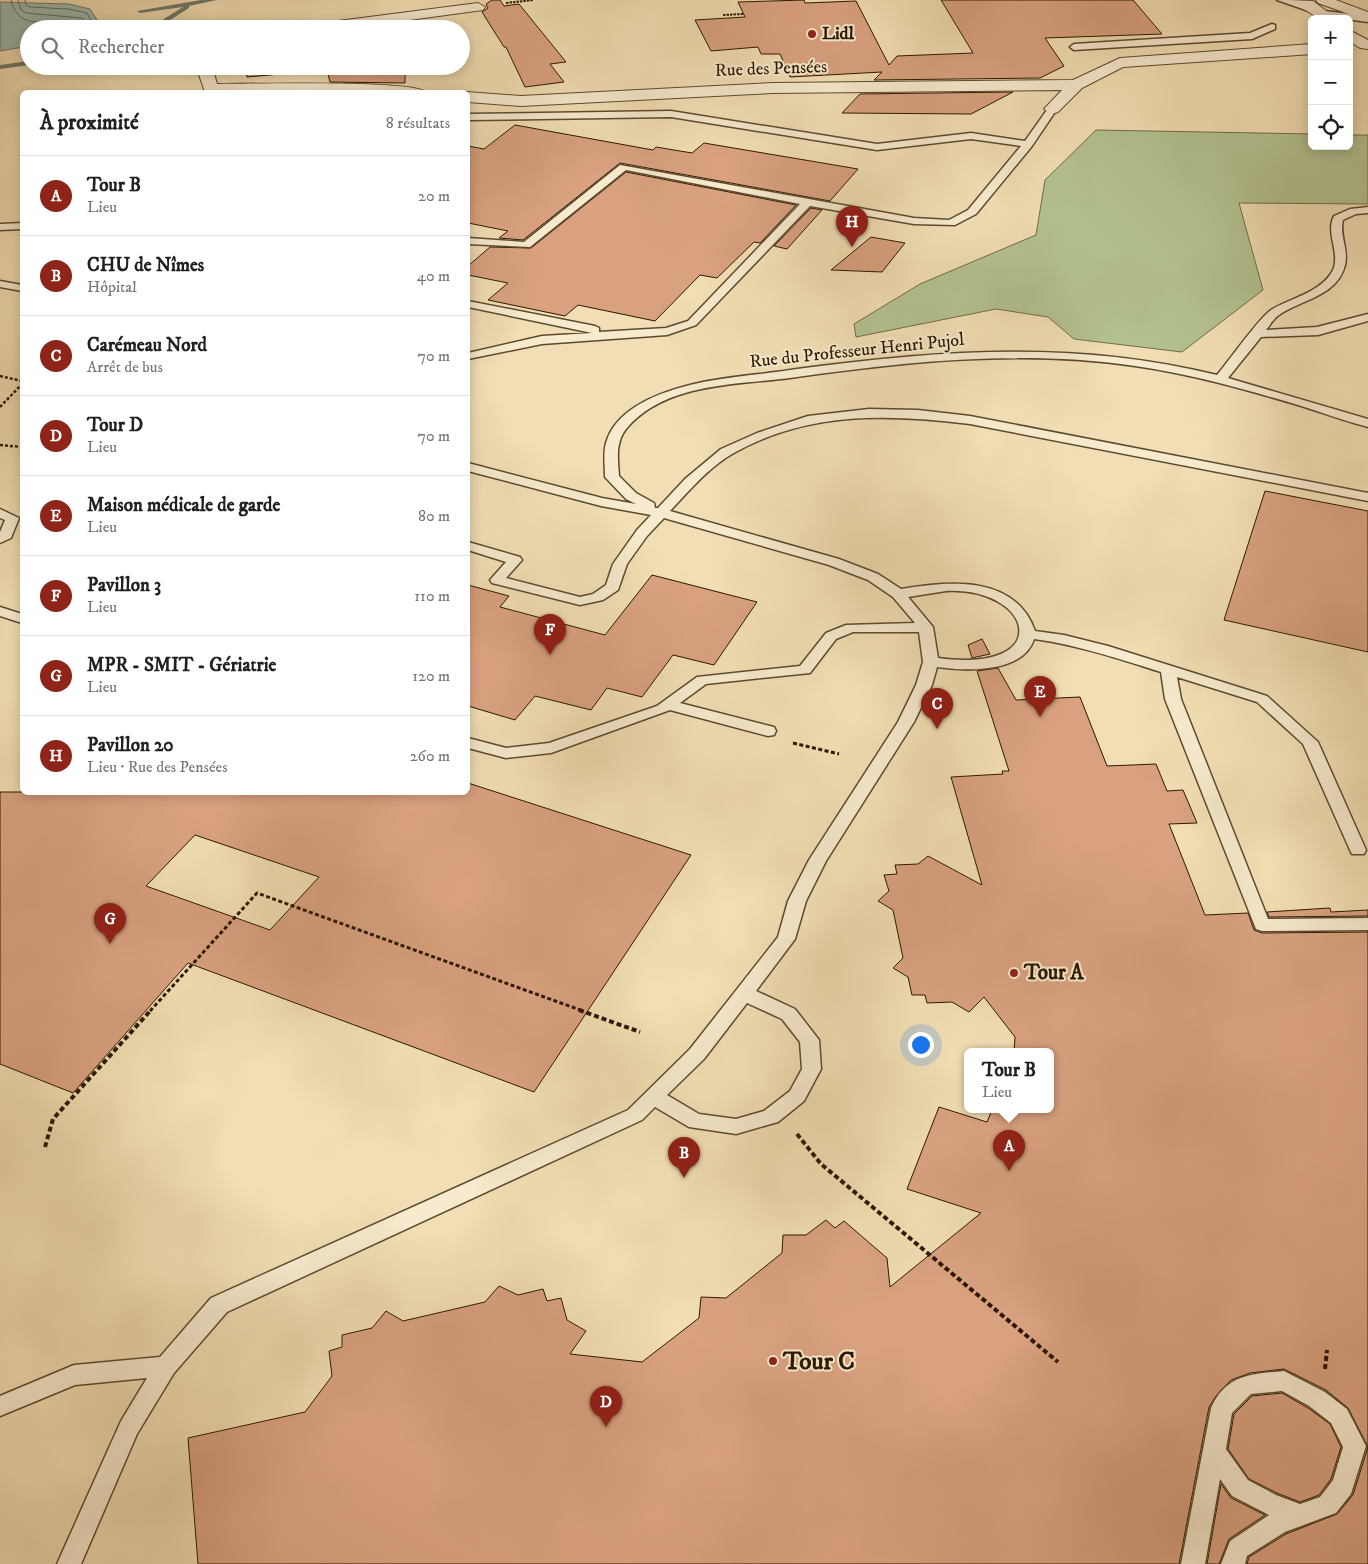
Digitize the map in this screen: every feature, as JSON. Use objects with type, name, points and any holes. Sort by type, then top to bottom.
[{"type":"street","points":[[1296,0],[1325,11],[1368,18]]},
{"type":"street","points":[[377,20],[478,7]]},
{"type":"street","points":[[1353,36],[1367,45]]},
{"type":"street","points":[[1353,46],[1367,45]]},
{"type":"street","points":[[1052,109],[1076,85],[1120,63],[1183,56],[1308,50]]},
{"type":"street","points":[[206,75],[210,89],[385,88],[401,90]]},
{"type":"street","name":"Rue des Pensées","points":[[470,97],[521,101],[773,88],[1076,85]]},
{"type":"lane","points":[[1281,0],[1325,11]]},
{"type":"lane","points":[[1074,47],[1252,36],[1272,28]]},
{"type":"lane","points":[[470,241],[526,245],[624,167],[914,221],[951,223],[972,212],[1028,144],[1052,109]]},
{"type":"lane","points":[[470,117],[671,114],[877,147],[971,136],[1028,144]]},
{"type":"lane","points":[[470,356],[542,340],[667,331],[692,322],[808,202]]},
{"type":"lane","points":[[1220,380],[1274,313],[1311,296],[1336,276],[1340,264],[1340,248],[1335,231],[1338,218],[1354,211],[1368,210]]},
{"type":"lane","points":[[0,228],[20,226]]},
{"type":"lane","points":[[0,284],[20,288]]},
{"type":"lane","points":[[470,304],[612,334]]},
{"type":"lane","points":[[1258,334],[1318,331],[1368,317]]},
{"type":"lane","name":"Rue du Professeur Henri Pujol","points":[[662,513],[631,496],[612,477],[611,447],[617,432],[632,418],[652,403],[679,392],[729,382],[846,366],[994,354],[1105,358],[1220,380],[1368,423]]},
{"type":"lane","points":[[470,547],[515,560],[497,580],[580,601],[598,597],[613,587],[620,564],[642,533],[690,482],[726,452],[762,436],[812,419],[869,413],[918,414],[970,420],[1368,496]]},
{"type":"lane","points":[[69,1564],[129,1428],[166,1366],[219,1305],[635,1115],[697,1054],[786,939],[797,901],[818,860],[906,722],[924,685],[931,662],[926,628],[898,594],[873,578],[834,562],[662,513],[601,502],[470,468]]},
{"type":"lane","points":[[0,514],[12,518],[6,534],[0,539]]},
{"type":"lane","points":[[898,594],[953,586],[991,593],[1019,610],[1026,622],[1028,634],[1023,644],[1013,654],[999,661],[982,665],[963,666],[931,662]]},
{"type":"lane","points":[[0,611],[20,618]]},
{"type":"lane","points":[[470,744],[506,753],[551,748],[662,709],[702,680],[805,670],[831,636],[851,628],[926,628]]},
{"type":"lane","points":[[1028,634],[1071,641],[1168,668],[1262,699],[1310,742],[1358,850]]},
{"type":"lane","points":[[1168,668],[1173,700],[1262,925],[1368,924]]},
{"type":"lane","points":[[668,704],[768,731]]},
{"type":"lane","points":[[654,1097],[668,1110],[690,1120],[710,1125],[731,1126],[756,1123],[780,1112],[791,1104],[806,1086],[813,1064],[808,1038],[798,1022],[784,1009],[765,999],[744,994]]},
{"type":"lane","points":[[0,1406],[74,1375],[166,1366]]},
{"type":"lane","points":[[1193,1564],[1222,1408],[1244,1385],[1284,1381],[1318,1399],[1339,1416],[1355,1446],[1343,1486],[1328,1505],[1278,1523],[1238,1549],[1233,1564]]},
{"type":"lane","points":[[1214,1451],[1240,1488],[1269,1504],[1299,1515]]},
{"type":"path","points":[[723,15],[743,14]]},
{"type":"path","points":[[0,376],[20,382]]},
{"type":"path","points":[[0,407],[20,385]]},
{"type":"path","points":[[0,445],[20,447]]},
{"type":"path","points":[[768,731],[794,743],[839,754]]},
{"type":"path","points":[[45,1147],[53,1119],[257,893],[640,1032]]},
{"type":"path","points":[[780,1112],[821,1164],[1058,1362]]},
{"type":"green space","points":[[1096,130],[1308,134],[1308,150],[1353,150],[1353,135],[1368,135],[1368,204],[1239,203],[1263,290],[1182,352],[1074,339],[1048,317],[996,309],[856,337],[854,324],[920,284],[1036,235],[1045,180]]},
{"type":"water","points":[[0,2],[69,4],[90,9],[97,20],[20,20],[20,48],[0,51]]},
{"type":"building","points":[[492,0],[500,0],[504,6],[519,4],[566,62],[550,64],[564,82],[525,87],[506,47],[504,47],[482,12],[488,8],[486,4]]},
{"type":"building","points":[[804,0],[805,3],[856,1],[889,65],[897,56],[973,53],[941,0],[1133,0],[1162,34],[1045,38],[1064,66],[1040,78],[874,80],[882,72],[790,77],[780,54],[761,54],[758,47],[711,51],[695,20],[745,17],[738,2]]},
{"type":"building","points":[[247,75],[270,75],[247,77]]},
{"type":"building","points":[[328,75],[405,75],[405,83],[330,82]]},
{"type":"building","points":[[1013,92],[971,114],[842,113],[860,94]]},
{"type":"building","points":[[515,125],[653,150],[656,147],[692,153],[704,143],[858,169],[830,201],[620,163],[523,240],[499,238],[508,231],[470,223],[470,146],[484,149]]},
{"type":"building","points":[[626,172],[796,205],[760,243],[754,242],[717,278],[700,275],[655,321],[578,305],[565,316],[488,300],[508,283],[470,275],[470,264],[490,247],[531,248]]},
{"type":"building","points":[[811,208],[822,210],[787,249],[774,246]]},
{"type":"building","points":[[871,237],[905,243],[882,272],[831,270]]},
{"type":"building","points":[[1265,491],[1368,511],[1368,652],[1224,620]]},
{"type":"building","points":[[652,575],[757,602],[714,665],[673,655],[642,697],[607,688],[591,710],[535,696],[515,720],[470,707],[470,586],[509,596],[500,607],[605,635]]},
{"type":"building","points":[[982,639],[990,654],[972,658],[968,645]]},
{"type":"building","points":[[998,668],[1016,700],[1080,697],[1107,766],[1156,764],[1167,791],[1183,790],[1197,823],[1169,824],[1205,915],[1248,913],[1254,930],[1262,933],[1368,932],[1368,1447],[1348,1408],[1326,1390],[1284,1369],[1250,1373],[1231,1380],[1216,1396],[1209,1407],[1179,1564],[198,1564],[188,1438],[305,1412],[332,1376],[329,1351],[342,1347],[342,1335],[372,1328],[386,1311],[403,1321],[485,1302],[499,1286],[518,1295],[543,1289],[547,1301],[561,1298],[567,1320],[586,1331],[570,1354],[642,1362],[699,1318],[701,1297],[726,1298],[782,1253],[783,1235],[806,1235],[826,1220],[835,1228],[844,1221],[887,1258],[890,1287],[981,1213],[907,1189],[939,1107],[987,1122],[991,1113],[1054,1113],[1054,1048],[1014,1048],[1015,1037],[984,997],[969,1012],[952,1002],[927,1003],[925,995],[912,995],[908,977],[893,968],[903,958],[893,910],[878,901],[889,891],[884,875],[897,874],[895,865],[918,864],[928,856],[982,885],[951,777],[1003,774],[1002,771],[1009,771],[977,671]]},
{"type":"building","points":[[470,784],[691,855],[534,1092],[188,963],[73,1093],[0,1064],[0,792],[20,792],[20,795],[470,795]],"holes":[[[195,835],[319,877],[270,930],[146,886]]]},
{"type":"building","points":[[1330,908],[1331,912],[1368,910],[1368,916],[1269,917],[1267,912]]},
{"type":"building","points":[[1282,1393],[1308,1408],[1330,1424],[1341,1447],[1331,1479],[1319,1495],[1300,1502],[1249,1479],[1228,1449],[1234,1414],[1252,1396]]},
{"type":"building","points":[[1368,1447],[1368,1564],[1247,1564],[1249,1557],[1286,1534],[1337,1514],[1353,1495]]},
{"type":"building","points":[[1221,1484],[1231,1498],[1265,1515],[1229,1539],[1219,1564],[1207,1564]]},
{"type":"waterway","points":[[140,11],[214,0]]},
{"type":"waterway","points":[[166,20],[187,7]]},
{"type":"waterway","points":[[0,67],[20,64]]},
{"type":"place","name":"Lidl","points":[[812,34]]},
{"type":"place","name":"Pavillon 20","points":[[852,247]]},
{"type":"place","name":"Pavillon 3","points":[[550,655]]},
{"type":"place","name":"Maison médicale de garde","points":[[1040,717]]},
{"type":"place","name":"Carémeau Nord","points":[[937,729]]},
{"type":"place","name":"MPR - SMIT - Gériatrie","points":[[110,944]]},
{"type":"place","name":"Tour A","points":[[1014,973]]},
{"type":"place","name":"Tour B","points":[[1009,1171]]},
{"type":"place","name":"CHU de Nîmes","points":[[684,1178]]},
{"type":"place","name":"Tour C","points":[[773,1361]]},
{"type":"place","name":"Tour D","points":[[606,1427]]}]
